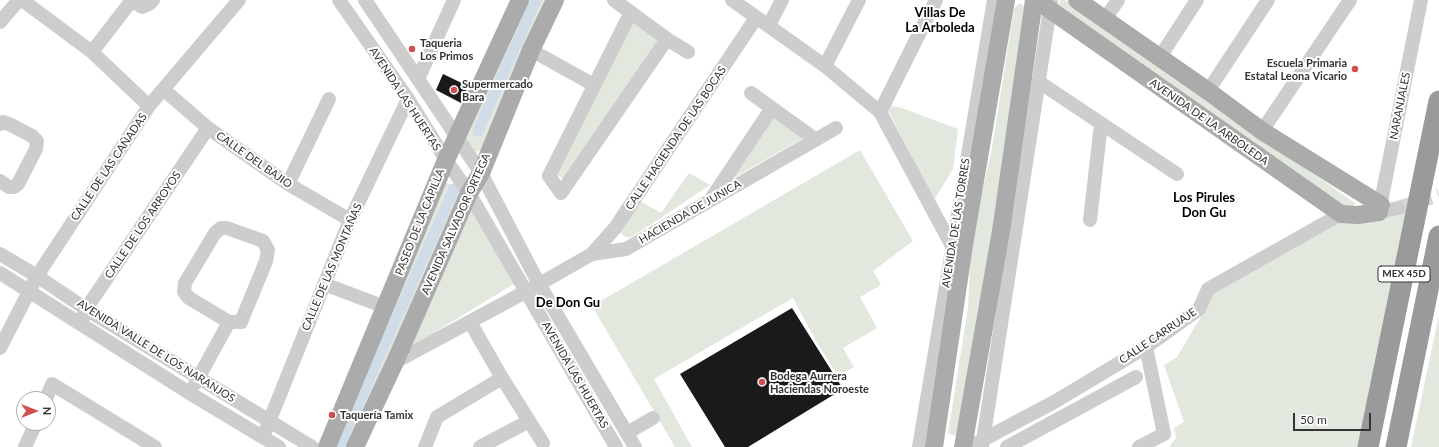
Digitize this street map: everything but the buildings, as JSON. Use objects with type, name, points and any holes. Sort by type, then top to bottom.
[{"type":"highway","name":"MEX 45D","points":[[1368,447],[1439,101]]},
{"type":"highway","name":"MEX 45D","points":[[1396,447],[1439,236]]},
{"type":"main road","name":"PASEO DE LA CAPILLA","points":[[327,447],[446,160],[520,0]]},
{"type":"main road","name":"AVENIDA SALVADOR ORTEGA","points":[[355,447],[395,362],[469,193],[480,173],[531,50],[555,0]]},
{"type":"main road","name":"AVENIDA DE LAS TORRES","points":[[934,447],[965,237],[1006,0]]},
{"type":"main road","name":"AVENIDA DE LA ARBOLEDA","points":[[1035,0],[1051,6],[1341,214]]},
{"type":"main road","points":[[964,447],[1001,231],[1035,0]]},
{"type":"main road","name":"AVENIDA DE LA ARBOLEDA","points":[[1078,0],[1208,91],[1262,131],[1387,208]]},
{"type":"main road","points":[[1341,214],[1358,215],[1387,208]]},
{"type":"street","points":[[0,22],[19,0]]},
{"type":"street","points":[[22,0],[92,52],[150,106]]},
{"type":"street","points":[[92,52],[132,0],[142,7],[150,4],[153,0]]},
{"type":"street","name":"CALLE DE LAS CAÑADAS","points":[[0,348],[37,276],[150,106],[239,0]]},
{"type":"street","name":"AVENIDA LAS HUERTAS","points":[[339,0],[408,99],[446,160],[469,193],[527,291],[611,446]]},
{"type":"street","name":"AVENIDA LAS HUERTAS","points":[[365,0],[480,173],[539,284],[635,447]]},
{"type":"street","points":[[418,78],[454,0]]},
{"type":"street","points":[[614,0],[667,39],[688,52]]},
{"type":"street","points":[[732,0],[825,66],[880,112],[952,246]]},
{"type":"street","points":[[769,25],[782,0]]},
{"type":"street","points":[[825,66],[858,0]]},
{"type":"street","points":[[880,112],[936,0]]},
{"type":"street","name":"AVENIDA DE LAS TORRES","points":[[919,447],[994,0]]},
{"type":"street","points":[[1105,19],[1118,0]]},
{"type":"street","points":[[1160,57],[1196,0]]},
{"type":"street","points":[[1208,91],[1268,0]]},
{"type":"street","points":[[1262,131],[1350,0]]},
{"type":"street","name":"NARANJALES","points":[[1387,208],[1421,0]]},
{"type":"street","points":[[982,444],[1051,6]]},
{"type":"street","points":[[631,12],[549,176],[561,193],[667,39]]},
{"type":"street","name":"CALLE HACIENDA DE LAS BOCAS","points":[[592,254],[615,228],[756,18]]},
{"type":"street","points":[[531,50],[594,85]]},
{"type":"street","points":[[1039,82],[1177,174]]},
{"type":"street","name":"CALLE DEL BAJIO","points":[[164,90],[208,128],[288,184],[350,220]]},
{"type":"street","points":[[751,93],[816,140]]},
{"type":"street","points":[[288,184],[329,99]]},
{"type":"street","name":"CALLE DE LAS MONTAÑAS","points":[[263,437],[350,220],[408,99]]},
{"type":"street","points":[[710,201],[772,108]]},
{"type":"street","points":[[0,124],[3,122],[9,124],[32,136],[37,141],[36,149],[18,184],[14,187],[9,187],[0,181]]},
{"type":"street","points":[[1090,220],[1101,124]]},
{"type":"street","name":"CALLE DE LOS ARROYOS","points":[[81,324],[86,309],[208,128]]},
{"type":"street","name":"HACIENDA DE JUNICA","points":[[395,362],[592,254],[626,249],[836,128]]},
{"type":"street","name":"CALLE CARRUAJE","points":[[964,447],[982,444],[1056,402],[1146,347],[1199,309],[1208,289],[1341,214]]},
{"type":"street","points":[[221,228],[228,228],[263,241],[268,250],[266,261],[241,322],[229,322],[189,298],[184,292],[185,283],[215,232],[221,228]]},
{"type":"street","points":[[615,228],[619,240],[626,249]]},
{"type":"street","name":"AVENIDA VALLE DE LOS NARANJOS","points":[[0,254],[37,276],[86,309],[312,447]]},
{"type":"street","name":"AVENIDA VALLE DE LOS NARANJOS","points":[[0,273],[191,394],[279,447]]},
{"type":"street","points":[[324,284],[385,307]]},
{"type":"street","points":[[191,394],[229,322]]},
{"type":"street","points":[[470,322],[542,443]]},
{"type":"street","points":[[1139,447],[1164,434],[1146,347]]},
{"type":"street","points":[[1007,447],[1136,377]]},
{"type":"street","points":[[425,447],[437,417],[502,378]]},
{"type":"street","points":[[49,391],[52,384],[155,447]]},
{"type":"street","points":[[627,434],[653,418]]},
{"type":"street","points":[[480,447],[529,421]]},
{"type":"street","points":[[25,447],[32,431]]},
{"type":"shaded area","points":[[527,0],[557,0],[484,149],[475,152],[467,148],[465,136]]},
{"type":"shaded area","points":[[1060,0],[1065,0],[1355,203],[1350,211],[1057,9]]},
{"type":"shaded area","points":[[1019,3],[1024,6],[985,282],[978,308],[959,429],[954,436],[948,433],[968,308],[971,243],[992,148],[1014,9]]},
{"type":"shaded area","points":[[633,18],[661,38],[563,178],[560,177],[558,175],[557,168]]},
{"type":"shaded area","points":[[886,106],[899,107],[958,129],[953,169],[934,200]]},
{"type":"shaded area","points":[[773,112],[809,135],[735,177],[731,174]]},
{"type":"shaded area","points":[[860,150],[913,241],[873,271],[881,285],[860,297],[877,328],[843,348],[854,367],[838,376],[816,341],[793,298],[654,379],[692,447],[675,447],[592,306]]},
{"type":"shaded area","points":[[689,173],[710,185],[635,235],[629,238],[622,235],[619,227],[638,200],[661,213]]},
{"type":"shaded area","points":[[447,183],[458,186],[461,194],[349,447],[333,447],[439,188]]},
{"type":"shaded area","points":[[470,202],[517,282],[401,353]]},
{"type":"shaded area","points":[[1409,208],[1360,447],[1169,447],[1176,438],[1174,428],[1184,422],[1164,365],[1177,357],[1203,313],[1209,293],[1340,218],[1404,211]]},
{"type":"shaded area","points":[[1439,315],[1439,447],[1411,447]]},
{"type":"waterway","points":[[478,131],[536,0]]},
{"type":"waterway","points":[[339,447],[454,189]]},
{"type":"tunnel","points":[[1398,208],[1439,195]]},
{"type":"place","name":"Taqueria Los Primos","points":[[412,49]]},
{"type":"place","name":"Escuela Primaria Estatal Leona Vicario","points":[[1355,69]]},
{"type":"place","name":"Supermercado Bara","points":[[454,90]]},
{"type":"place","name":"Bodega Aurrera Haciendas Noroeste","points":[[762,382]]},
{"type":"place","name":"Taquería Tamix","points":[[332,415]]},
{"type":"district","name":"Villas De La Arboleda","points":[[940,20]]},
{"type":"district","name":"Los Pirules Don Gu","points":[[1204,206]]},
{"type":"district","name":"De Don Gu","points":[[568,303]]}]
